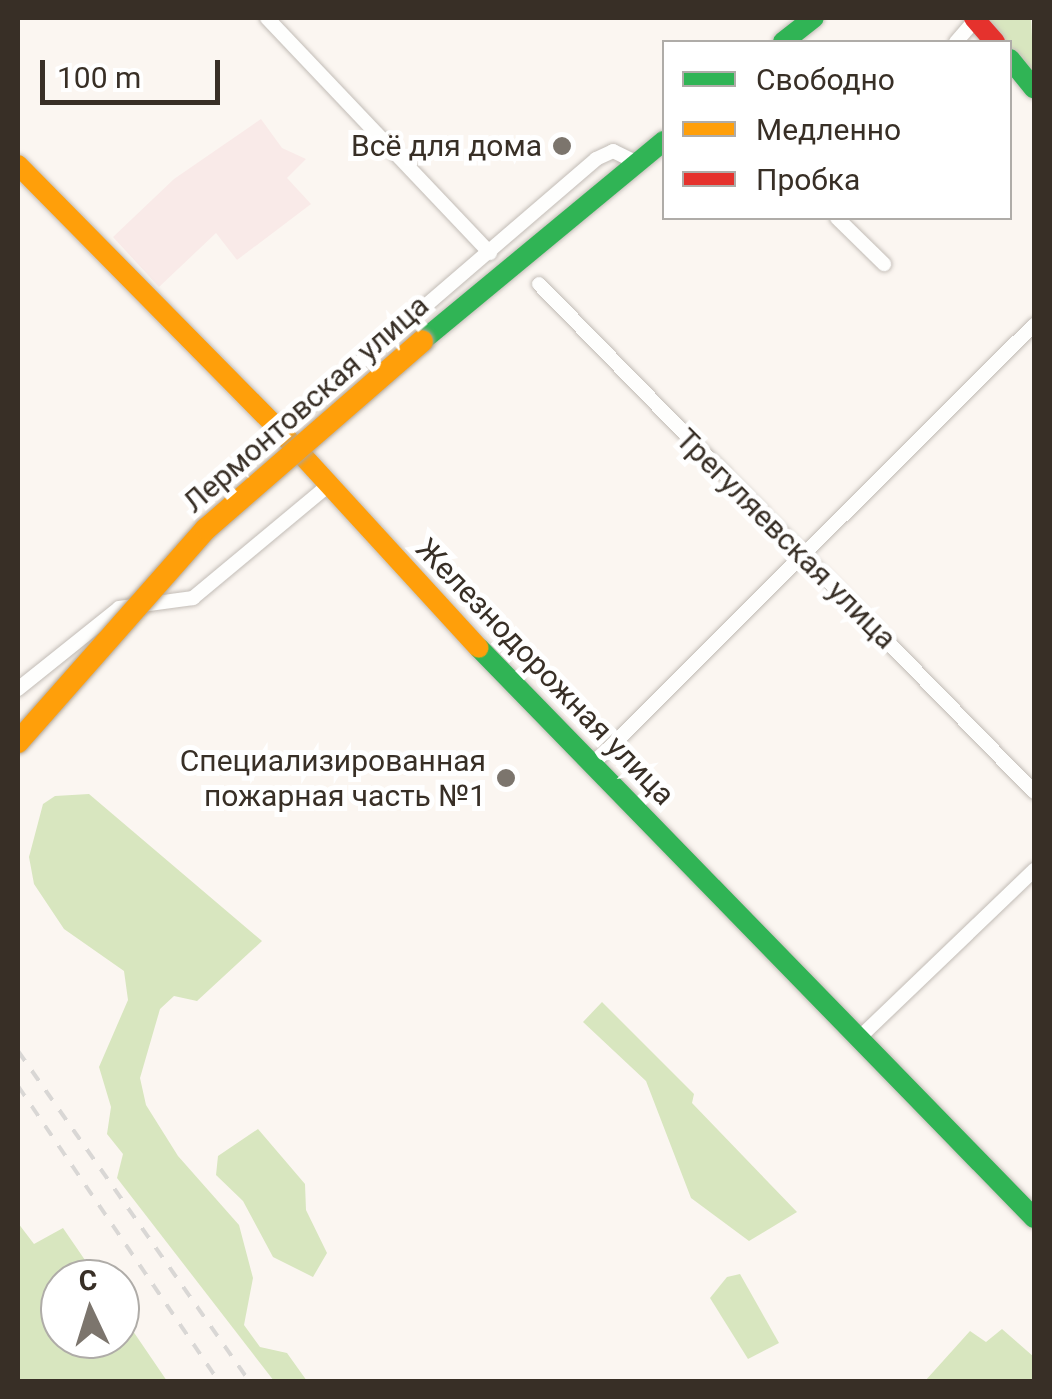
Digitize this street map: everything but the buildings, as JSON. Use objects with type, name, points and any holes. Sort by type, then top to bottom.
[{"type":"street","points":[[267,18],[490,253]]},
{"type":"street","points":[[786,40],[814,18]]},
{"type":"street","points":[[958,40],[975,18],[994,40]]},
{"type":"street","points":[[1012,62],[1034,89]]},
{"type":"street","name":"Лермонтовская улица","points":[[18,742],[206,529],[662,142]]},
{"type":"street","points":[[280,431],[596,159],[613,151],[638,162]]},
{"type":"street","name":"Железнодорожная улица","points":[[18,165],[280,431],[326,487],[592,765],[1034,1218]]},
{"type":"street","points":[[839,220],[884,264]]},
{"type":"street","name":"Трегуляевская улица","points":[[539,284],[1034,792]]},
{"type":"street","points":[[592,765],[1034,325]]},
{"type":"street","points":[[18,689],[104,616],[193,598],[326,487]]},
{"type":"street","points":[[859,1038],[1034,870]]},
{"type":"shaded area","points":[[261,119],[282,148],[306,159],[287,178],[311,204],[237,260],[216,233],[159,287],[113,237],[174,179]]},
{"type":"green space","points":[[988,18],[1031,18],[1034,77],[1012,50],[1012,40],[1004,40]]},
{"type":"green space","points":[[89,794],[262,941],[197,1001],[174,996],[160,1009],[140,1078],[146,1105],[178,1156],[239,1225],[253,1278],[244,1325],[260,1347],[287,1353],[307,1381],[274,1381],[117,1178],[123,1154],[107,1134],[111,1107],[99,1067],[128,1000],[124,971],[64,929],[34,884],[29,857],[43,804],[55,796]]},
{"type":"green space","points":[[602,1002],[694,1094],[692,1103],[797,1212],[749,1241],[691,1198],[646,1081],[583,1022]]},
{"type":"green space","points":[[258,1129],[305,1184],[306,1210],[327,1253],[313,1277],[273,1257],[243,1201],[216,1175],[218,1156]]},
{"type":"green space","points":[[18,1223],[34,1244],[63,1228],[84,1259],[40,1259],[40,1359],[140,1359],[140,1341],[167,1381],[18,1381]]},
{"type":"green space","points":[[740,1274],[779,1343],[748,1359],[710,1298],[727,1277]]},
{"type":"green space","points":[[1002,1329],[1034,1357],[1034,1381],[925,1381],[970,1331],[986,1342]]},
{"type":"railway","points":[[18,1051],[250,1382]]},
{"type":"railway","points":[[18,1086],[219,1382]]},
{"type":"traffic: fast","points":[[786,40],[814,18]]},
{"type":"traffic: fast","points":[[1012,62],[1034,89]]},
{"type":"traffic: fast","points":[[422,341],[662,143]]},
{"type":"traffic: fast","points":[[479,648],[1034,1218]]},
{"type":"traffic: slow","points":[[18,165],[280,431],[479,648]]},
{"type":"traffic: slow","points":[[18,742],[206,529],[422,341]]},
{"type":"traffic: jam","points":[[974,18],[993,40]]},
{"type":"place","name":"Всё для дома","points":[[562,146]]},
{"type":"place","name":"Специализированная пожарная часть №1","points":[[506,778]]}]
